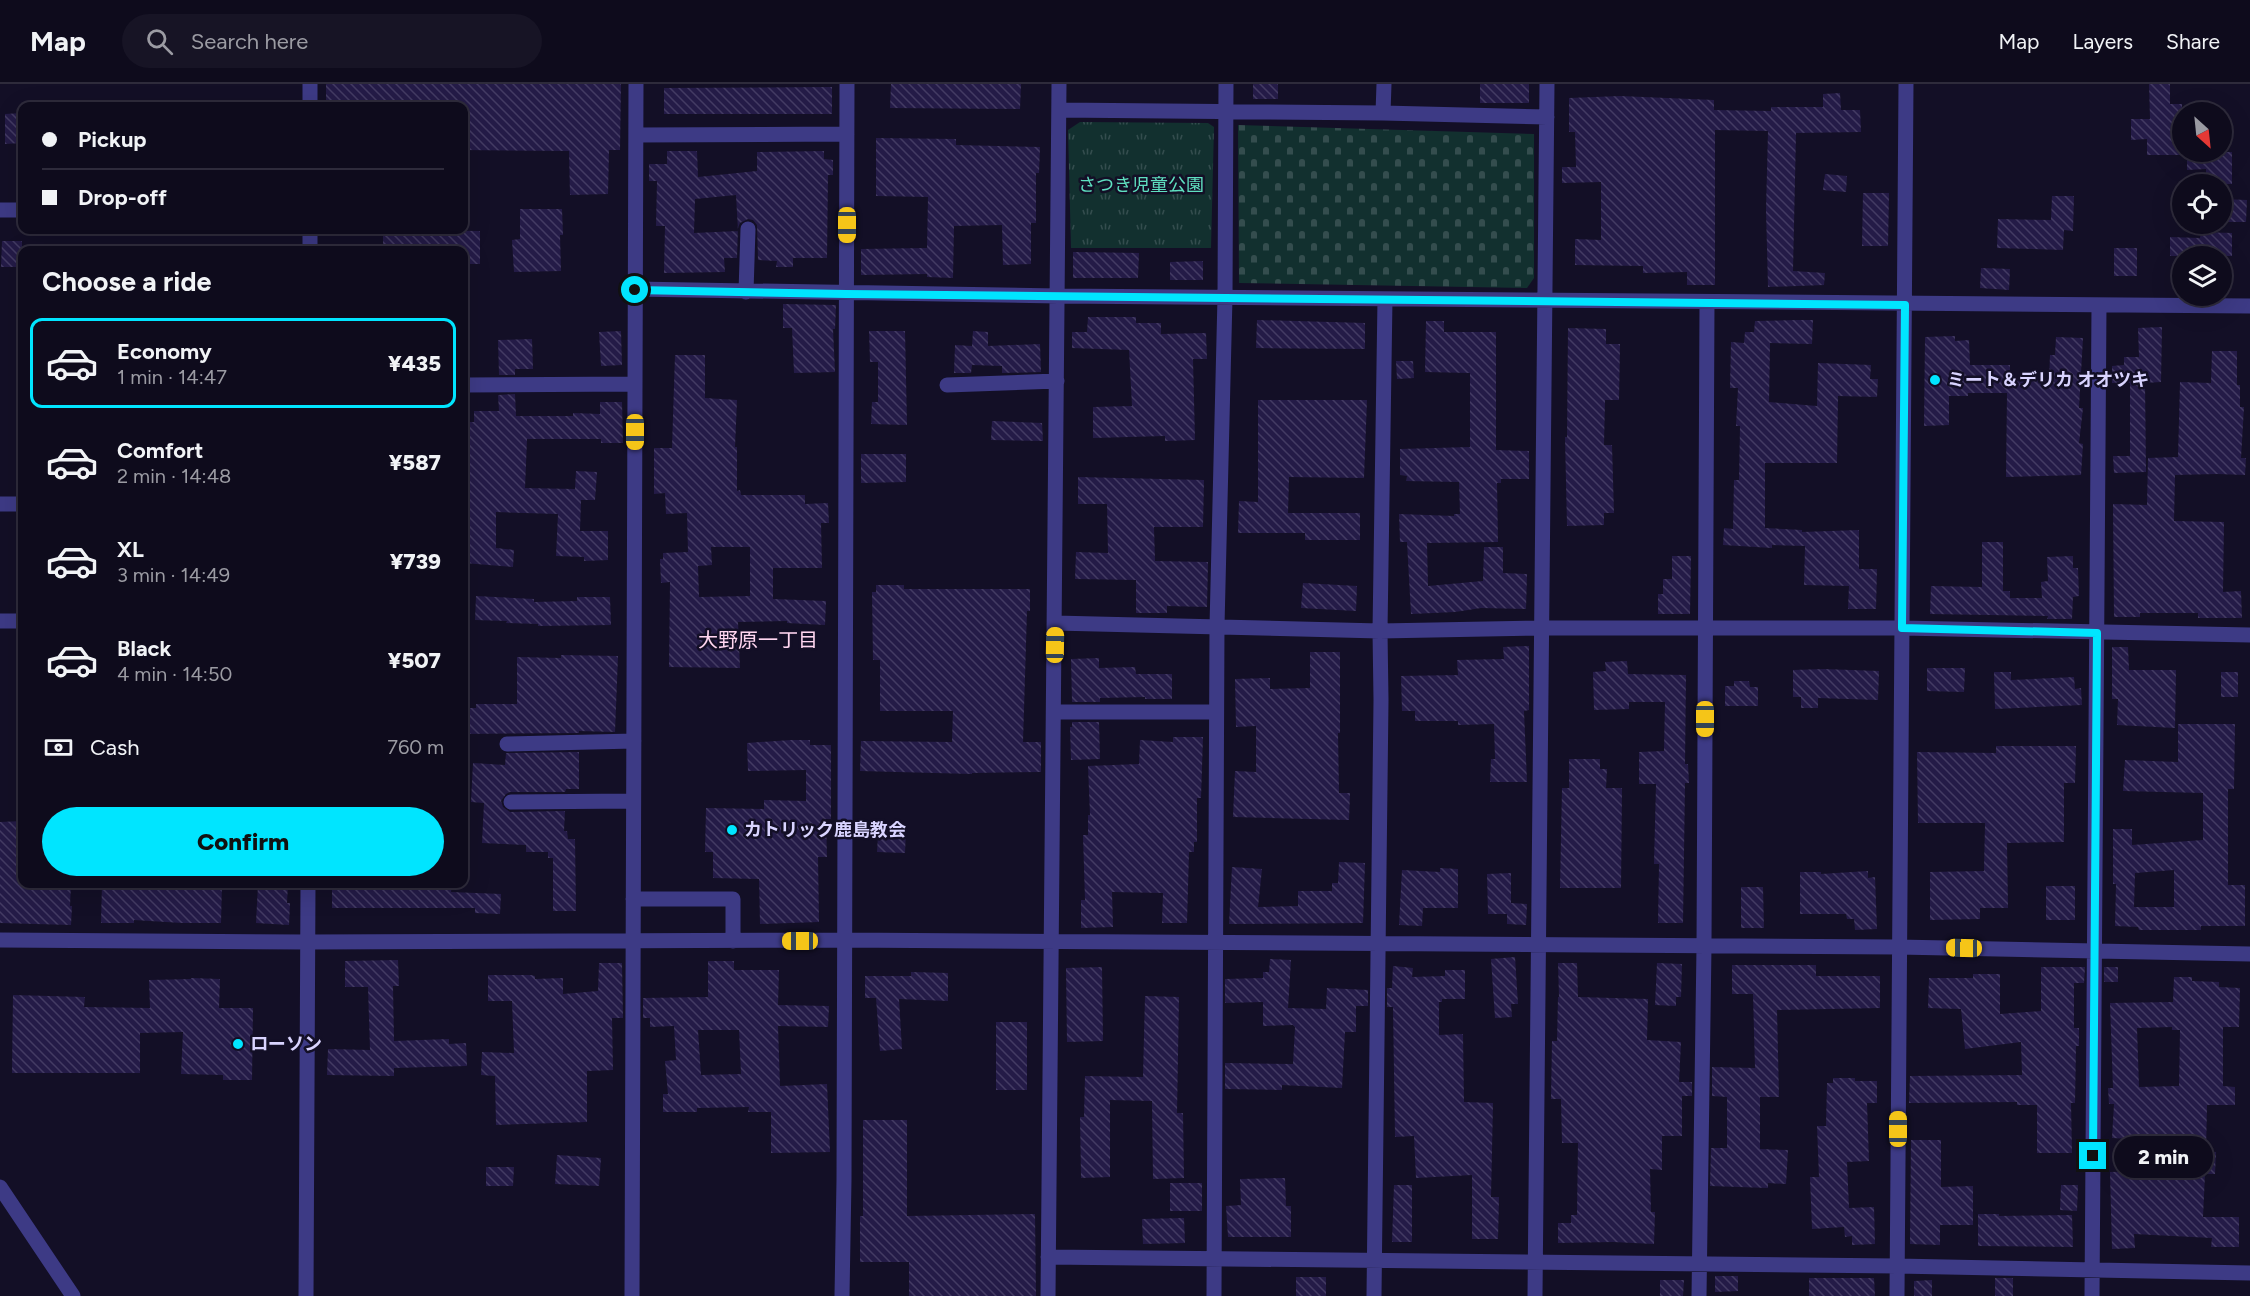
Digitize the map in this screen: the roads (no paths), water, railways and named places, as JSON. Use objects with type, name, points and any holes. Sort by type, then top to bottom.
[{"type":"street","points":[[310,84],[310,102]]},
{"type":"street","points":[[632,1296],[636,84]]},
{"type":"street","points":[[842,1296],[847,84]]},
{"type":"street","points":[[1048,1296],[1059,84]]},
{"type":"street","points":[[1214,1296],[1216,712],[1225,297],[1226,84]]},
{"type":"street","points":[[1383,112],[1384,84]]},
{"type":"street","points":[[1535,1296],[1547,84]]},
{"type":"street","points":[[1897,1296],[1906,84]]},
{"type":"street","points":[[1059,110],[1383,112],[1546,117]]},
{"type":"street","points":[[636,135],[847,134]]},
{"type":"street","points":[[0,210],[18,210]]},
{"type":"street","points":[[746,292],[748,229]]},
{"type":"street","points":[[635,290],[1905,305],[2250,306]]},
{"type":"street","points":[[1374,1296],[1385,299]]},
{"type":"street","points":[[1699,1296],[1704,947],[1707,303]]},
{"type":"street","points":[[2092,1296],[2099,306]]},
{"type":"street","points":[[947,385],[1057,381]]},
{"type":"street","points":[[468,385],[635,384]]},
{"type":"street","points":[[0,504],[18,504]]},
{"type":"street","points":[[0,621],[18,621]]},
{"type":"street","points":[[1055,623],[1380,631],[1543,628],[1902,628],[2250,635]]},
{"type":"street","points":[[1054,712],[1216,712]]},
{"type":"street","points":[[507,744],[633,741]]},
{"type":"street","points":[[511,802],[633,801]]},
{"type":"street","points":[[306,1296],[308,888]]},
{"type":"street","points":[[633,899],[733,899],[733,941]]},
{"type":"street","points":[[0,940],[633,942],[844,940],[1898,947],[2250,954]]},
{"type":"street","points":[[0,1187],[73,1296]]},
{"type":"street","points":[[1048,1257],[1699,1263],[2250,1273]]},
{"type":"place","name":"ミート＆デリカ オオツキ","points":[[1935,380]]},
{"type":"place","name":"カトリック鹿島教会","points":[[732,830]]},
{"type":"place","name":"ローソン","points":[[238,1044]]},
{"type":"district","name":"大野原一丁目","points":[[758,640]]},
{"type":"park label","name":"さつき児童公園","points":[[1141,185]]}]
